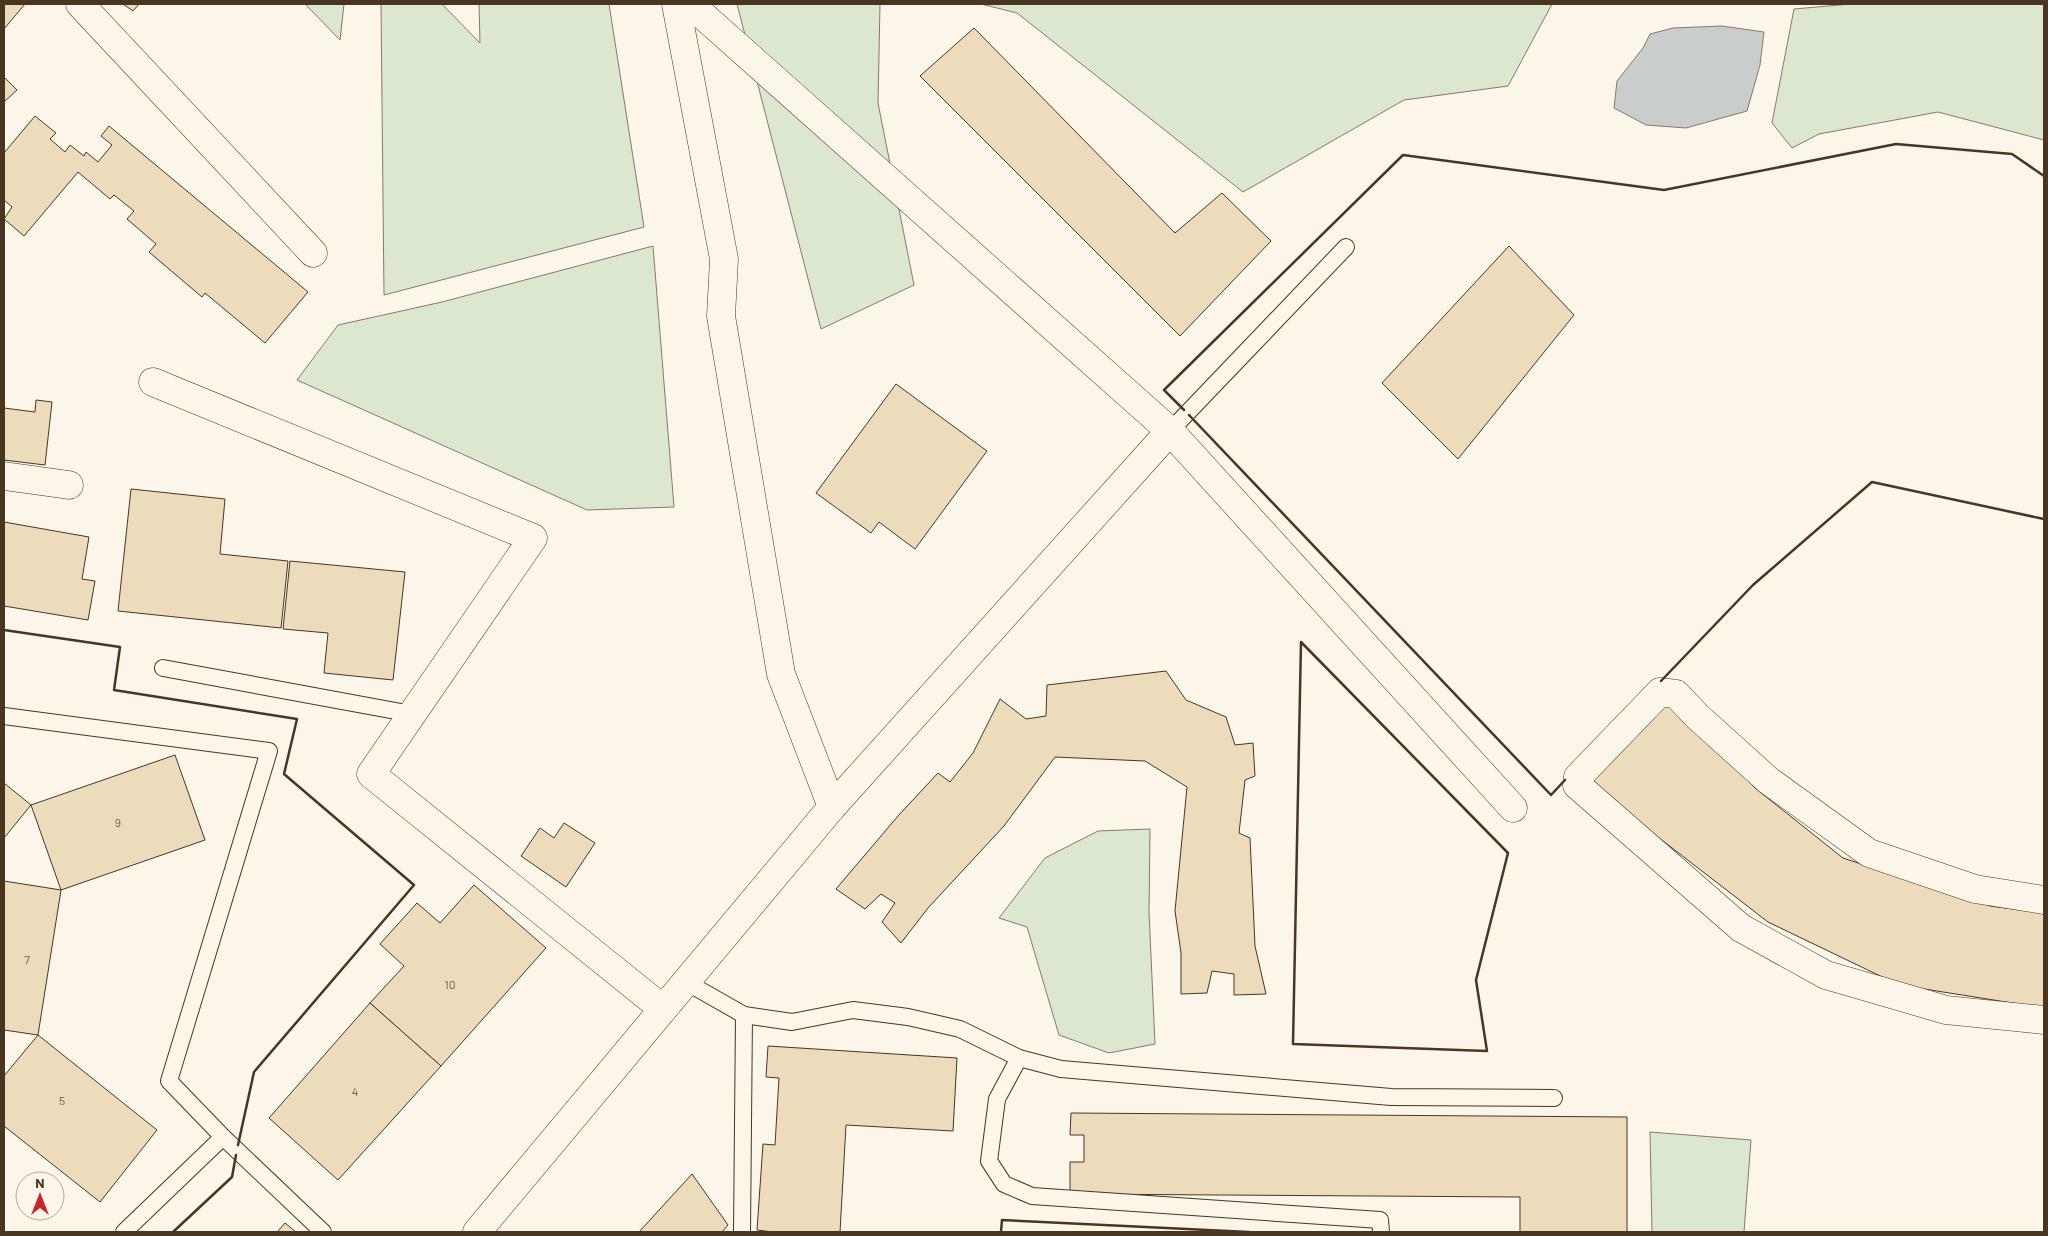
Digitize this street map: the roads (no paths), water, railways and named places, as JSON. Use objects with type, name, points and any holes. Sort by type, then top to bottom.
[{"type":"street","points":[[80,4],[313,253]]},
{"type":"street","points":[[676,4],[724,259],[721,316],[781,674],[832,806]]},
{"type":"street","points":[[690,4],[1170,431],[1513,808]]},
{"type":"street","points":[[153,382],[532,538],[372,774],[664,1009]]},
{"type":"street","points":[[478,1232],[832,806],[1170,431]]},
{"type":"street","points":[[4,476],[70,485]]},
{"type":"street","points":[[2044,900],[1976,889],[1869,853],[1769,781],[1698,717],[1676,694],[1660,692],[1578,777],[1577,785],[1741,928],[1826,975],[1946,1010],[2044,1020]]},
{"type":"lane","points":[[1170,431],[1346,247]]},
{"type":"lane","points":[[163,668],[412,714]]},
{"type":"lane","points":[[4,716],[269,751],[169,1080],[223,1137],[323,1232]]},
{"type":"lane","points":[[686,982],[744,1015],[792,1022],[854,1010],[908,1016],[960,1029],[1019,1058],[1061,1069],[1391,1097],[1554,1098]]},
{"type":"lane","points":[[742,1232],[744,1015]]},
{"type":"lane","points":[[1019,1058],[997,1099],[989,1161],[1004,1184],[1032,1196],[1380,1220],[1381,1232]]},
{"type":"lane","points":[[124,1232],[223,1137]]}]
